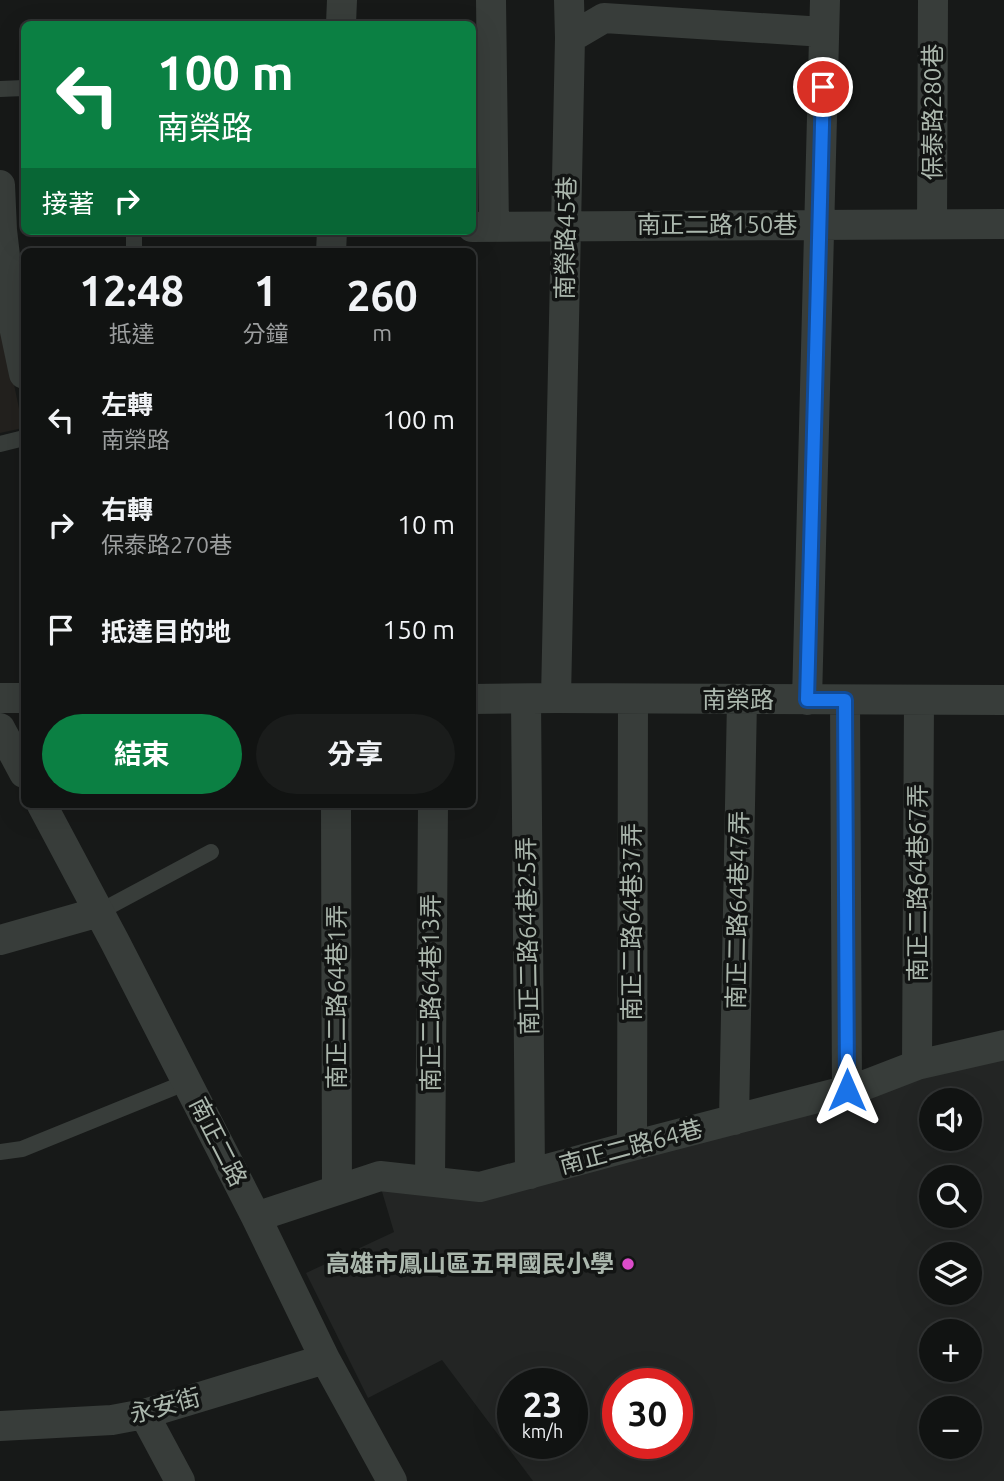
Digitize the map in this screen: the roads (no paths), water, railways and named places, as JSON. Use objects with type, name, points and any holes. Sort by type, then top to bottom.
[{"type":"street","points":[[341,21],[342,0]]},
{"type":"street","points":[[483,227],[491,0]]},
{"type":"street","name":"南榮路45巷","points":[[556,698],[569,0]]},
{"type":"street","points":[[807,700],[825,0]]},
{"type":"street","name":"保泰路280巷","points":[[932,224],[933,0]]},
{"type":"street","points":[[570,38],[604,18],[824,32]]},
{"type":"street","points":[[0,185],[9,230],[12,317],[21,360]]},
{"type":"street","name":"南正二路150巷","points":[[483,227],[1004,224]]},
{"type":"street","points":[[0,698],[21,698]]},
{"type":"street","name":"南榮路","points":[[476,699],[1004,700]]},
{"type":"street","name":"南正二路64巷25弄","points":[[526,699],[530,1174]]},
{"type":"street","name":"南正二路64巷37弄","points":[[632,1146],[633,699]]},
{"type":"street","name":"南正二路64巷47弄","points":[[734,1119],[742,700]]},
{"type":"street","points":[[845,700],[847,1090]]},
{"type":"street","name":"南正二路64巷67弄","points":[[917,1065],[919,701]]},
{"type":"street","points":[[0,727],[21,767]]},
{"type":"street","name":"南正二路","points":[[44,808],[256,1217],[325,1359],[392,1481]]},
{"type":"street","name":"南正二路64巷1弄","points":[[336,808],[337,1190]]},
{"type":"street","name":"南正二路64巷13弄","points":[[430,1181],[433,808]]},
{"type":"street","points":[[0,940],[99,912]]},
{"type":"street","name":"南正二路64巷","points":[[256,1217],[380,1176],[480,1187],[860,1087],[917,1065],[1004,1045]]},
{"type":"street","name":"永安街","points":[[0,1426],[112,1420],[144,1414],[325,1359]]},
{"type":"street","points":[[144,1414],[180,1481]]},
{"type":"lane","points":[[0,89],[21,88]]},
{"type":"lane","points":[[0,444],[21,439]]},
{"type":"lane","points":[[99,912],[211,852]]},
{"type":"lane","points":[[0,1152],[22,1149],[187,1082]]},
{"type":"place","name":"高雄市鳳山區五甲國民小學","points":[[628,1264]]}]
